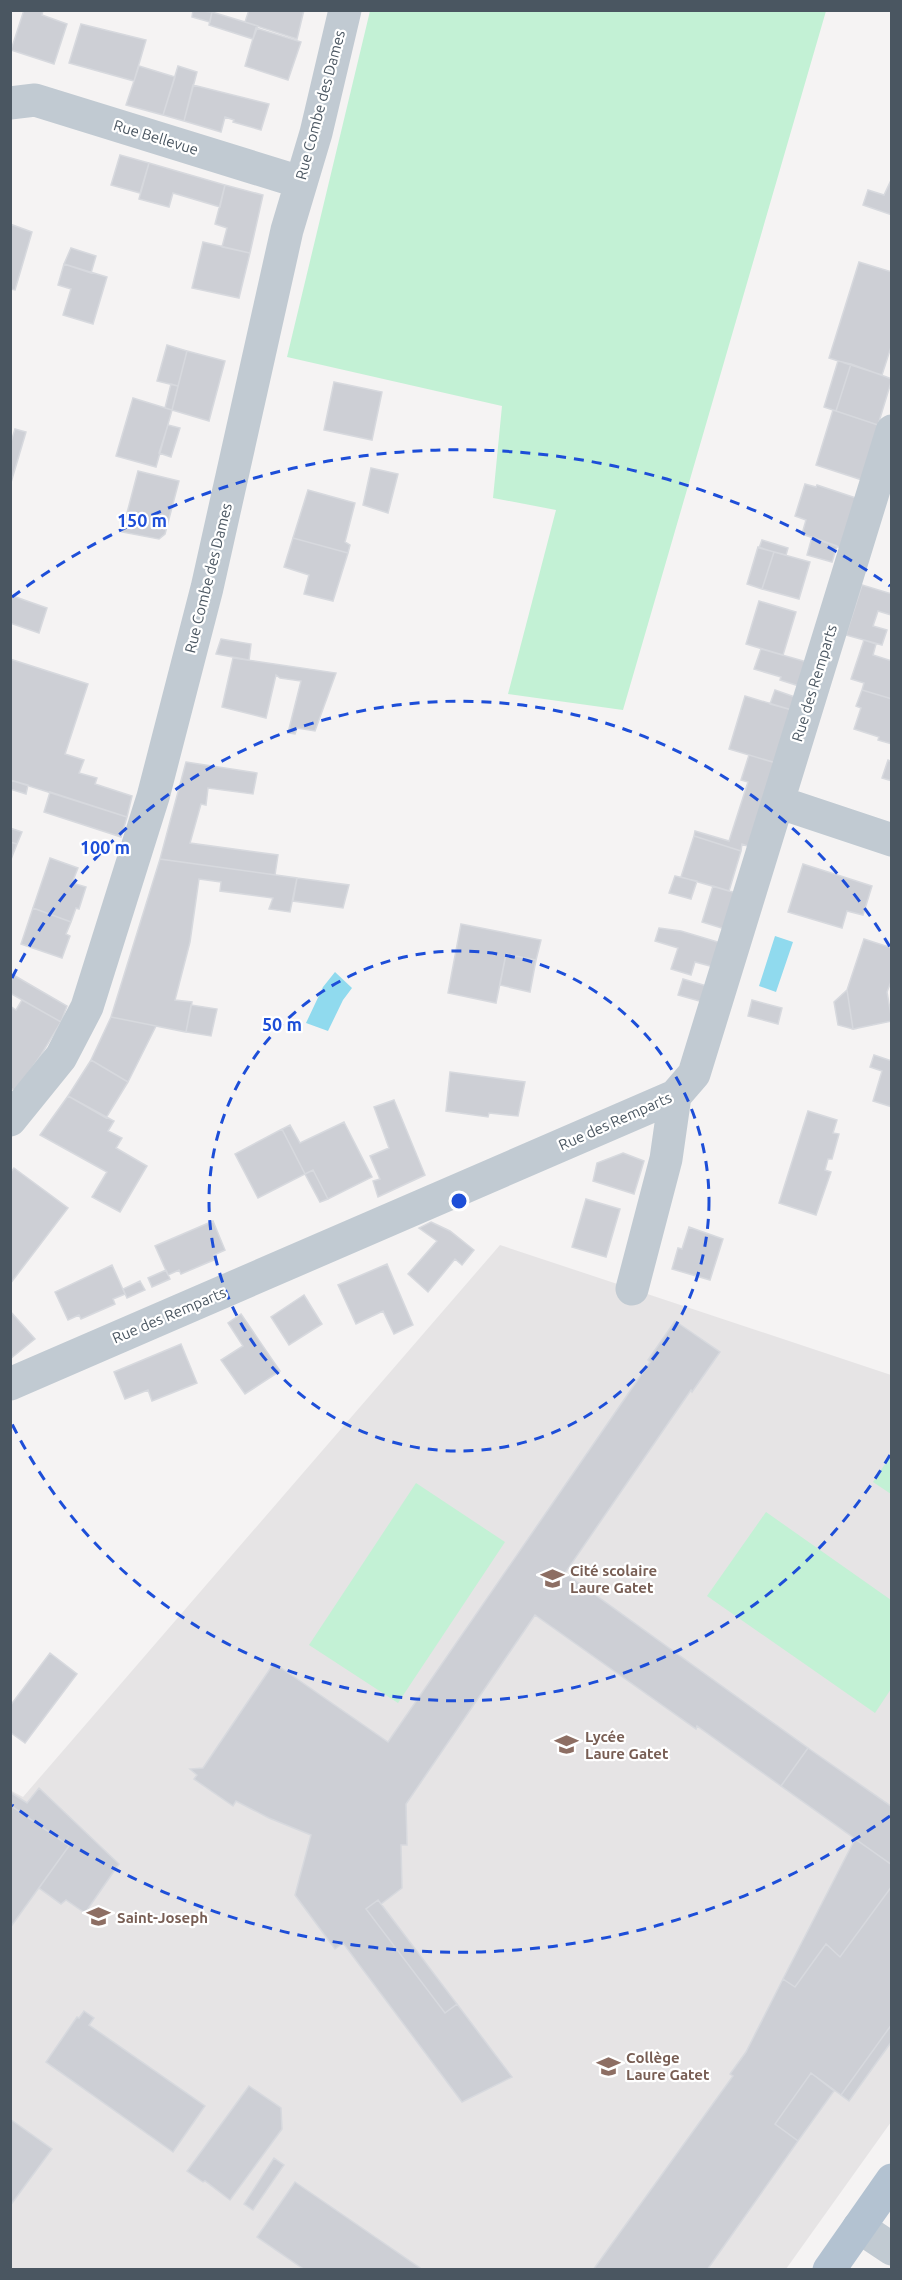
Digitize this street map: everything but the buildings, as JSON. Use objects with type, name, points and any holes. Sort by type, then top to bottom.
[{"type":"main road","points":[[829,2270],[891,2180]]},
{"type":"street","name":"Rue Combe des Dames","points":[[10,1120],[61,1057],[87,1007],[153,797],[207,588],[287,230],[316,133],[345,10]]},
{"type":"street","name":"Rue Bellevue","points":[[10,103],[35,100],[300,182]]},
{"type":"street","name":"Rue des Remparts","points":[[10,1384],[675,1096],[694,1074],[891,431]]},
{"type":"street","points":[[778,802],[891,840]]},
{"type":"street","points":[[632,1289],[666,1159],[675,1096]]},
{"type":"street","points":[[859,2228],[891,2249]]},
{"type":"shaded area","name":"Cité scolaire Laure Gatet","points":[[500,1245],[891,1375],[891,2122],[786,2269],[11,2269],[10,1790],[23,1797]]},
{"type":"green space","points":[[370,11],[826,11],[623,710],[508,694],[556,510],[493,498],[502,406],[287,357]]},
{"type":"green space","points":[[891,1455],[891,1494],[873,1482]]},
{"type":"green space","points":[[416,1483],[505,1542],[398,1703],[309,1645]]},
{"type":"green space","points":[[766,1512],[891,1600],[891,1689],[875,1713],[707,1596]]},
{"type":"water","points":[[775,936],[793,942],[776,992],[759,986]]},
{"type":"water","points":[[335,972],[352,988],[343,1000],[328,1031],[306,1023],[323,987]]},
{"type":"place","name":"Cité scolaire Laure Gatet","points":[[552,1579]]},
{"type":"place","name":"Lycée Laure Gatet","points":[[567,1745]]},
{"type":"place","name":"Saint-Joseph","points":[[99,1917]]},
{"type":"place","name":"Collège Laure Gatet","points":[[608,2066]]}]
